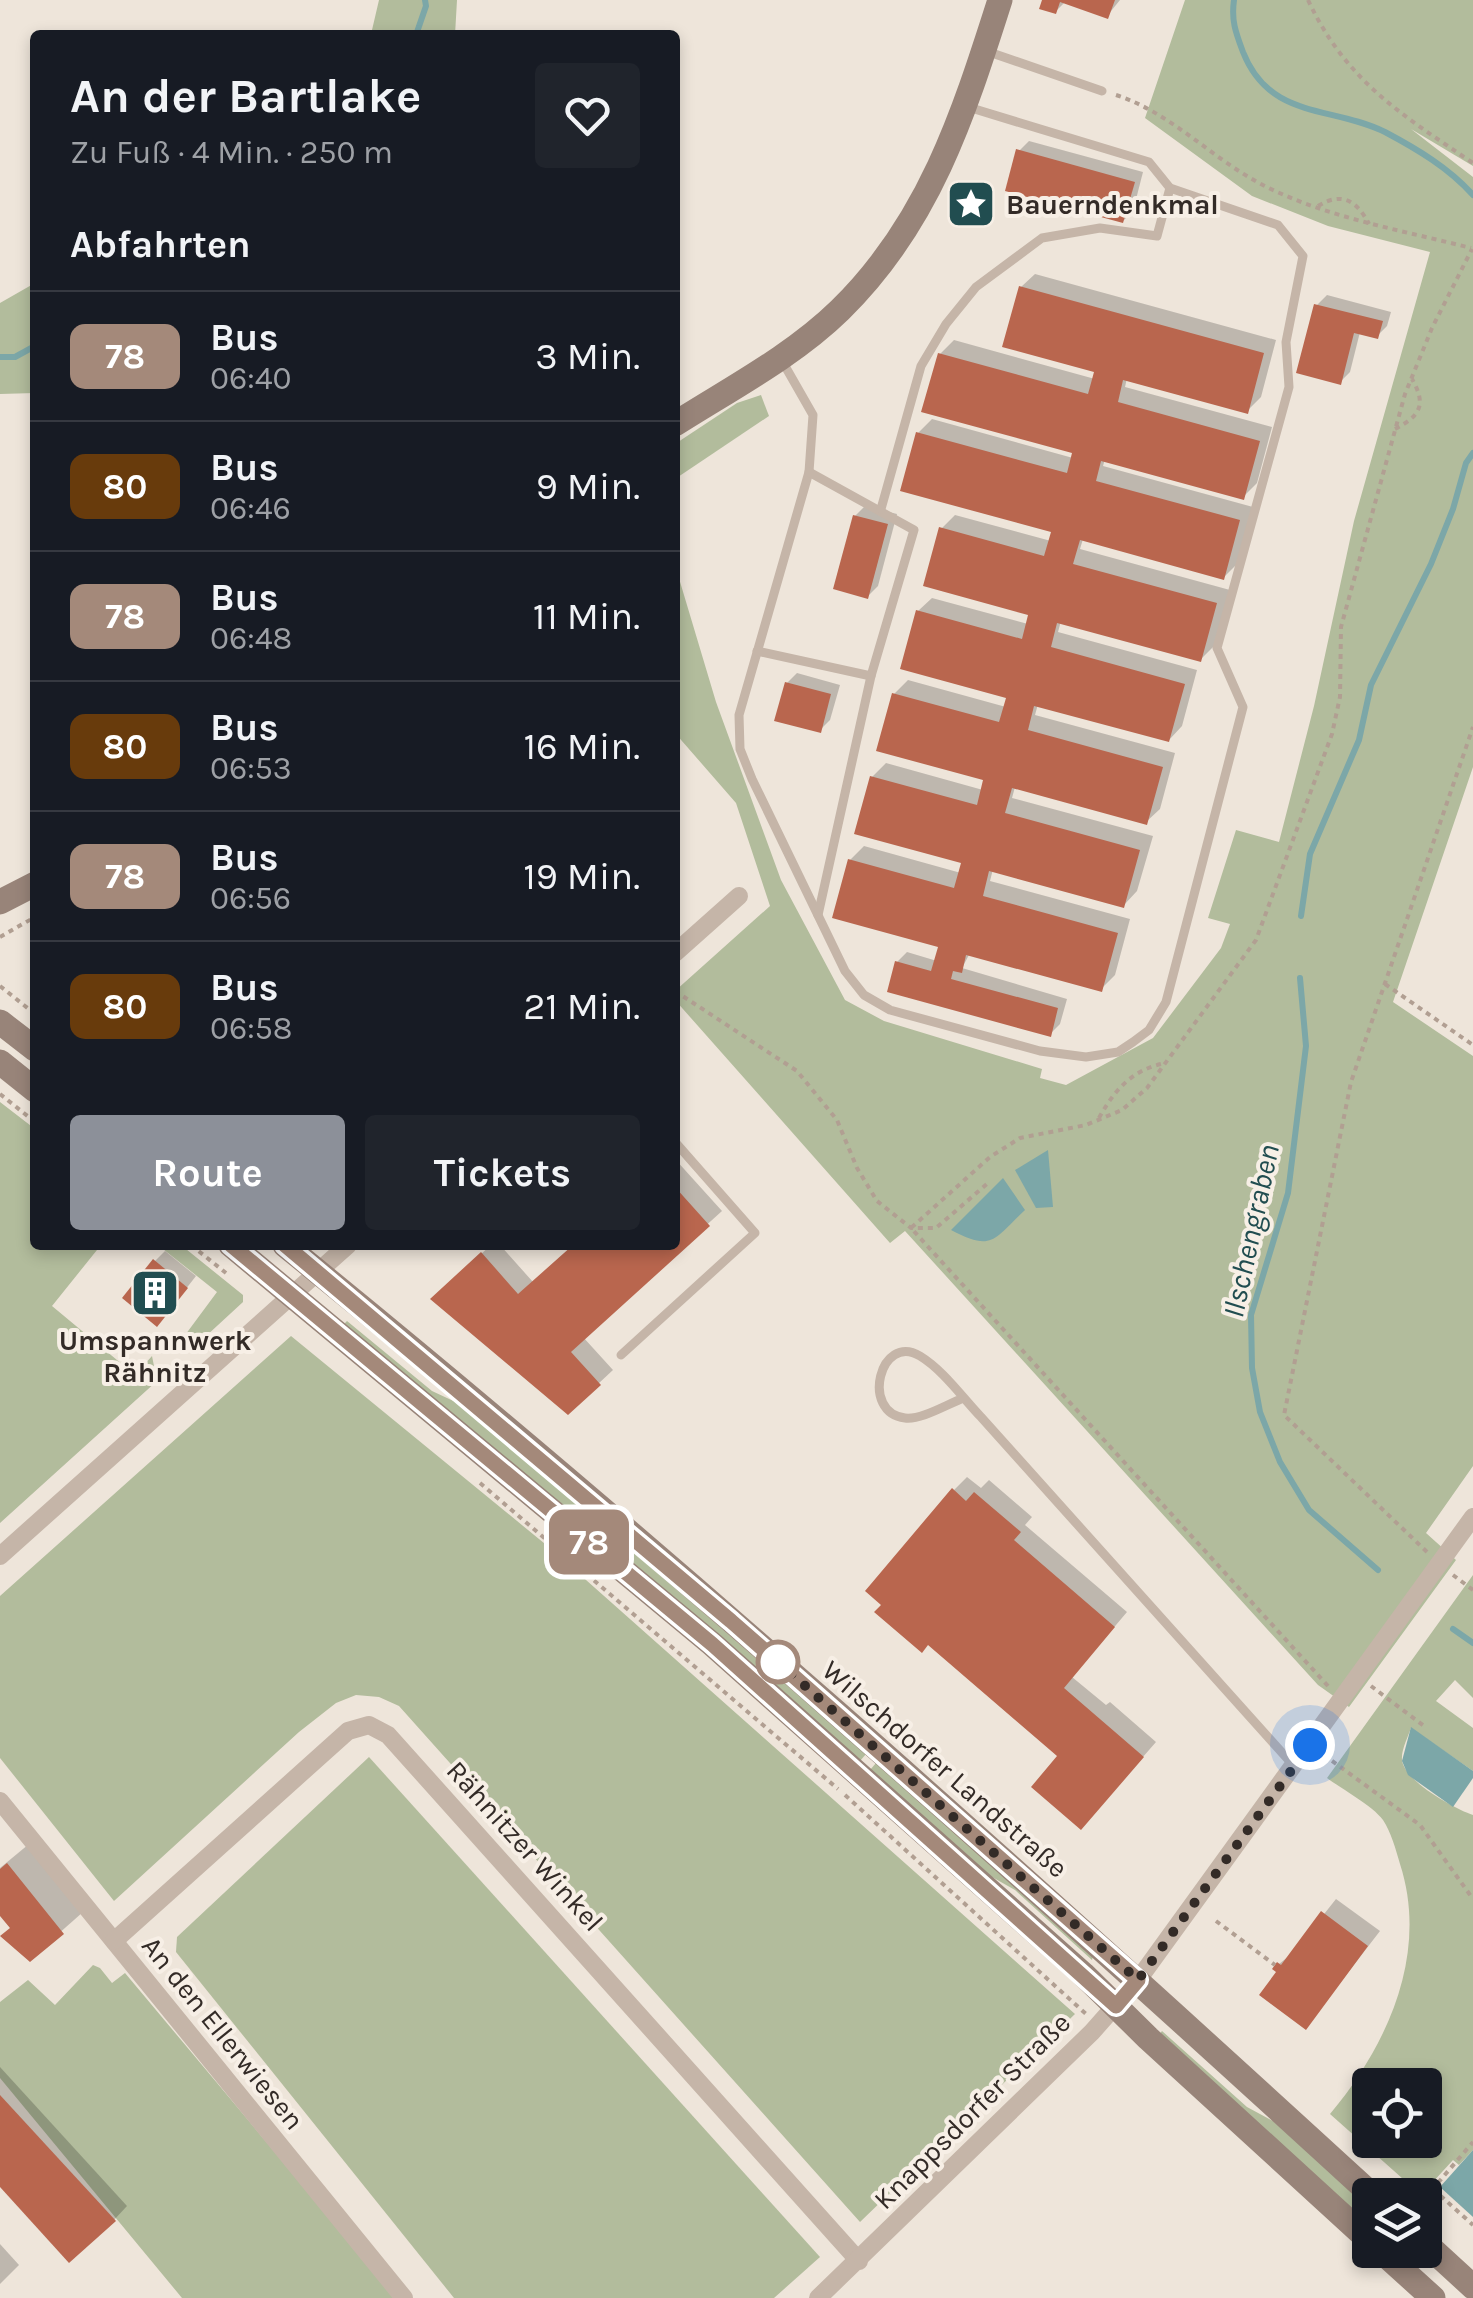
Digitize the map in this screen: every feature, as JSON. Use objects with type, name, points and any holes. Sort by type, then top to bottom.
[{"type":"main road","points":[[680,421],[780,357],[837,313],[874,274],[909,227],[948,151],[1000,0]]},
{"type":"main road","points":[[0,902],[30,887]]},
{"type":"main road","points":[[0,1022],[30,1045]]},
{"type":"main road","points":[[0,1062],[30,1086]]},
{"type":"main road","points":[[237,1250],[712,1644],[1116,2006],[1352,2224]]},
{"type":"main road","name":"Wilschdorfer Landstraße","points":[[292,1250],[716,1608],[1138,1980],[1353,2178]]},
{"type":"main road","points":[[1442,2259],[1473,2287]]},
{"type":"main road","points":[[1400,2268],[1432,2298]]},
{"type":"street","points":[[680,948],[738,896]]},
{"type":"street","points":[[0,1556],[342,1250]]},
{"type":"street","name":"Knappsdorfer Straße","points":[[818,2298],[1098,2025],[1138,1980],[1473,1517]]},
{"type":"street","name":"Rähnitzer Winkel","points":[[114,1941],[348,1731],[369,1724],[388,1735],[859,2261]]},
{"type":"street","name":"An den Ellerwiesen","points":[[0,1802],[404,2298]]},
{"type":"lane","points":[[984,50],[1102,91]]},
{"type":"lane","points":[[780,357],[813,416],[809,472],[738,715],[740,749],[818,918],[845,970],[864,995],[890,1010],[1040,1051],[1086,1057],[1118,1052],[1149,1030],[1166,1002],[1243,707],[1217,648],[1289,387],[1286,342],[1303,256],[1278,225],[1170,188],[1149,162],[965,106]]},
{"type":"lane","points":[[881,509],[921,366],[946,324],[976,287],[1042,238],[1100,228],[1157,236],[1170,188]]},
{"type":"lane","points":[[809,472],[914,530],[870,676],[818,918]]},
{"type":"lane","points":[[758,650],[870,676]]},
{"type":"lane","points":[[621,1355],[755,1233],[680,1148]]},
{"type":"lane","points":[[964,1398],[908,1419],[893,1414],[882,1403],[878,1388],[881,1369],[889,1359],[904,1352],[917,1354],[964,1398],[1294,1767]]},
{"type":"path","points":[[1308,0],[1324,35],[1366,86],[1473,163]]},
{"type":"path","points":[[911,1228],[990,1157],[1020,1138],[1098,1120],[1122,1110],[1147,1088],[1256,940],[1332,734],[1340,697],[1341,627],[1395,429],[1412,378],[1472,248],[1370,225],[1260,184],[1172,122],[1134,101],[1102,91]]},
{"type":"path","points":[[1318,206],[1330,198],[1354,202],[1370,225]]},
{"type":"path","points":[[1395,429],[1412,420],[1420,407],[1421,394],[1412,378]]},
{"type":"path","points":[[1473,727],[1350,1082],[1284,1414],[1439,1564],[1473,1590]]},
{"type":"path","points":[[0,937],[30,920]]},
{"type":"path","points":[[1385,984],[1473,1045]]},
{"type":"path","points":[[0,986],[30,1010]]},
{"type":"path","points":[[680,994],[797,1071],[837,1120],[857,1168],[877,1201],[911,1228],[1325,1684],[1344,1699]]},
{"type":"path","points":[[1098,1120],[1110,1098],[1127,1080],[1147,1066],[1166,1063]]},
{"type":"path","points":[[911,1228],[936,1228],[988,1182]]},
{"type":"path","points":[[196,1250],[232,1278]]},
{"type":"path","points":[[469,1475],[758,1719],[1098,2025]]},
{"type":"path","points":[[1359,1678],[1424,1726]]},
{"type":"path","points":[[1310,1745],[1420,1825],[1473,1899]]},
{"type":"path","points":[[1216,1922],[1275,1965]]},
{"type":"path","points":[[1254,1950],[1262,1941]]},
{"type":"path","points":[[1442,2178],[1473,2142]]},
{"type":"path","points":[[1442,2197],[1473,2225]]},
{"type":"green space","points":[[379,0],[457,0],[455,30],[372,30]]},
{"type":"green space","points":[[1185,0],[1473,0],[1473,166],[1411,129],[1473,177],[1473,767],[1393,1002],[1473,1056],[1473,1466],[1426,1533],[1456,1560],[1349,1707],[1318,1685],[905,1231],[890,1243],[680,1006],[680,987],[770,906],[736,803],[680,739],[680,582],[716,702],[781,880],[845,1000],[884,1021],[1042,1069],[1040,1078],[1066,1085],[1153,1038],[1221,948],[1230,924],[1208,918],[1236,830],[1279,842],[1314,706],[1354,521],[1430,252],[1328,226],[1252,196],[1145,118]]},
{"type":"green space","points":[[30,286],[30,393],[0,394],[0,303]]},
{"type":"green space","points":[[761,395],[769,416],[680,476],[680,441],[737,403]]},
{"type":"green space","points":[[0,1102],[30,1125],[30,1250],[97,1250],[52,1306],[135,1375],[152,1356],[157,1381],[0,1523]]},
{"type":"green space","points":[[164,1250],[187,1250],[243,1295],[243,1302],[192,1349],[177,1346],[217,1292]]},
{"type":"green space","points":[[347,1321],[432,1391],[462,1405],[585,1510],[578,1518],[342,1326]]},
{"type":"green space","points":[[291,1336],[550,1548],[1075,2014],[860,2222],[399,1706],[379,1697],[356,1695],[336,1703],[114,1901],[0,1758],[0,1596]]},
{"type":"green space","points":[[595,1518],[866,1754],[860,1761],[588,1527]]},
{"type":"green space","points":[[1473,1575],[1473,1698],[1455,1680],[1436,1701],[1473,1728],[1473,1771],[1411,1728],[1402,1756],[1411,1777],[1473,1815],[1473,2150],[1459,2165],[1453,2160],[1437,2178],[1402,2178],[1379,2158],[1442,2158],[1442,2068],[1363,2068],[1398,1997],[1409,1931],[1408,1897],[1397,1853],[1386,1825],[1372,1809],[1327,1778]]},
{"type":"green space","points":[[369,1757],[820,2257],[774,2298],[454,2298],[176,1952],[177,1937]]},
{"type":"green space","points":[[876,1763],[1093,1956],[1092,1960],[1015,1890],[985,1873],[870,1770]]},
{"type":"green space","points":[[93,1965],[112,1983],[125,1973],[397,2298],[182,2298],[0,2078],[0,2002],[28,1980],[55,2005]]},
{"type":"green space","points":[[1162,2031],[1247,2107],[1273,2121],[1352,2190],[1352,2212],[1158,2036]]},
{"type":"green space","points":[[1352,2085],[1352,2134],[1330,2114]]},
{"type":"water","points":[[1048,1150],[1053,1207],[1036,1208],[1015,1170]]},
{"type":"water","points":[[1003,1178],[1025,1210],[992,1240],[976,1240],[951,1230]]},
{"type":"water","points":[[1411,1727],[1473,1771],[1473,1778],[1453,1807],[1408,1775],[1402,1761]]},
{"type":"water","points":[[1473,2150],[1473,2217],[1442,2185]]},
{"type":"building","points":[[1042,0],[1115,0],[1108,19],[1060,2],[1056,14],[1039,9]]},
{"type":"building","points":[[1016,149],[1135,182],[1123,223],[1005,191]]},
{"type":"building","points":[[1019,286],[1264,353],[1248,414],[1123,380],[1118,402],[1260,441],[1244,500],[1101,461],[1096,481],[1240,520],[1224,580],[1080,540],[1073,564],[1217,603],[1201,662],[1057,623],[1051,647],[1185,684],[1169,742],[1034,706],[1028,730],[1163,767],[1147,825],[1012,788],[1005,813],[1140,850],[1124,908],[989,871],[983,896],[1118,933],[1102,992],[966,955],[962,973],[953,971],[951,979],[1058,1008],[1051,1037],[887,992],[895,961],[931,971],[938,947],[832,918],[848,859],[954,888],[961,863],[854,834],[870,776],[977,805],[983,780],[876,751],[892,693],[999,722],[1006,698],[900,669],[916,610],[1022,639],[1028,615],[923,586],[939,527],[1044,556],[1051,532],[900,491],[916,432],[1067,473],[1072,453],[921,412],[938,353],[1088,394],[1094,372],[1002,347]]},
{"type":"building","points":[[1314,304],[1383,321],[1378,339],[1354,333],[1341,385],[1296,373]]},
{"type":"building","points":[[853,515],[888,524],[868,599],[833,589]]},
{"type":"building","points":[[785,682],[831,694],[821,733],[774,721]]},
{"type":"building","points":[[680,1193],[710,1226],[571,1352],[601,1385],[568,1415],[430,1299],[481,1252],[518,1294],[567,1250],[680,1250]]},
{"type":"building","name":"Umspannwerk Rähnitz","points":[[153,1259],[188,1288],[157,1327],[122,1298]]},
{"type":"building","points":[[952,1488],[966,1501],[974,1492],[1021,1532],[1014,1540],[1115,1627],[1064,1688],[1144,1757],[1081,1830],[1031,1787],[1057,1756],[928,1645],[922,1653],[874,1612],[881,1605],[865,1591]]},
{"type":"building","points":[[7,1863],[64,1934],[30,1962],[0,1936],[10,1928],[0,1916],[0,1869]]},
{"type":"building","points":[[1321,1911],[1368,1946],[1306,2030],[1259,1995],[1276,1972],[1272,1969],[1277,1962],[1281,1965]]},
{"type":"building","points":[[0,2095],[116,2221],[69,2263],[0,2187]]},
{"type":"waterway","points":[[418,30],[425,0]]},
{"type":"waterway","name":"Ilschengraben","points":[[1234,0],[1236,33],[1243,52],[1269,89],[1285,100],[1385,132],[1432,160],[1473,195]]},
{"type":"waterway","points":[[0,357],[15,357],[30,349]]},
{"type":"waterway","name":"Ilschengraben","points":[[1301,916],[1310,854],[1359,740],[1371,685],[1431,564],[1466,463],[1473,453]]},
{"type":"waterway","name":"Ilschengraben","points":[[1300,978],[1306,1046],[1288,1193],[1251,1315],[1252,1368],[1260,1412],[1280,1462],[1309,1510],[1378,1570]]},
{"type":"waterway","name":"Ilschengraben","points":[[1453,1629],[1473,1643]]},
{"type":"bus line","name":"78","points":[[237,1250],[712,1644],[1116,2006],[1138,1980],[731,1621],[291,1250]]},
{"type":"place","name":"Bauerndenkmal","points":[[971,204]]},
{"type":"place","name":"Umspannwerk Rähnitz","points":[[155,1293]]},
{"type":"route","points":[[778,1662],[1138,1980],[1310,1745]]}]
